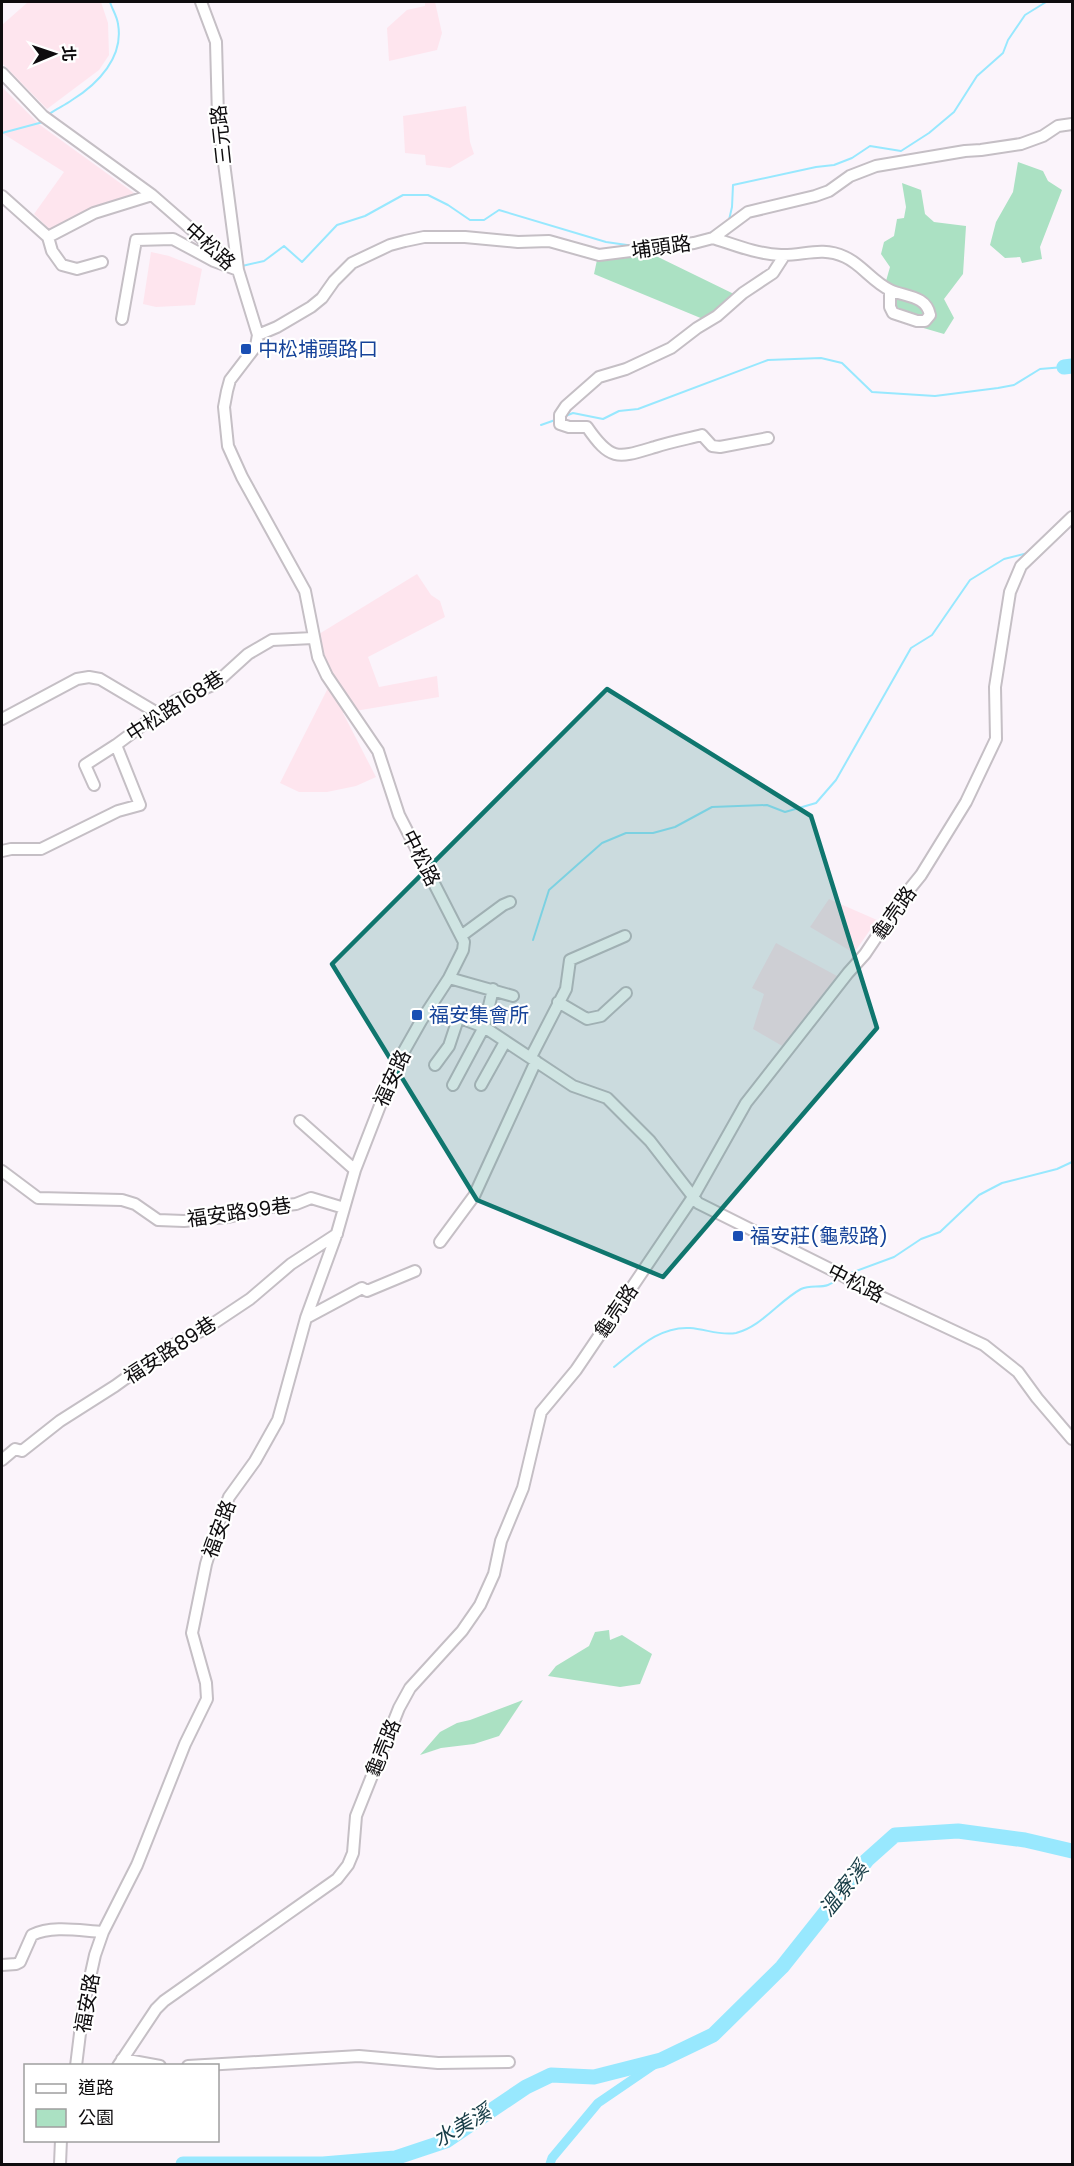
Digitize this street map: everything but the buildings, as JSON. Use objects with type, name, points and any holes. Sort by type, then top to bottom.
[{"type":"street","name":"三元路","points":[[201,2],[216,42],[218,117],[238,270]]},
{"type":"street","name":"中松路","points":[[2,73],[43,116],[152,195],[238,270],[258,334],[256,346],[230,380],[227,391],[224,407],[228,446],[242,477],[305,591],[313,638],[318,657],[327,676],[378,751],[399,815],[461,936]]},
{"type":"street","name":"埔頭路","points":[[258,334],[277,327],[317,302],[352,263],[405,240],[424,237],[465,237],[518,242],[549,241],[600,255],[694,243],[713,238],[748,212],[829,191],[850,176],[876,166],[1021,144],[1043,136],[1058,126],[1072,124]]},
{"type":"street","points":[[48,237],[94,213],[152,195]]},
{"type":"street","points":[[2,196],[48,237],[52,251],[62,265],[77,269],[102,262]]},
{"type":"street","points":[[713,238],[749,250],[784,256],[818,251],[847,257],[890,291]]},
{"type":"street","points":[[122,320],[136,240],[173,239],[214,261],[238,270]]},
{"type":"street","points":[[768,438],[720,447],[712,446],[702,435],[625,457],[605,448],[587,427],[569,427],[560,424],[560,415],[566,406],[599,377],[626,369],[671,348],[717,316],[743,293],[773,273],[784,256]]},
{"type":"street","name":"龜壳路","points":[[120,2062],[156,2009],[164,2001],[337,1879],[348,1865],[353,1853],[356,1816],[399,1708],[410,1688],[462,1631],[480,1605],[494,1574],[501,1541],[523,1488],[541,1412],[592,1347],[693,1197],[746,1103],[865,954],[921,875],[966,801],[996,739],[995,687],[1014,579],[1021,566],[1072,517]]},
{"type":"street","name":"中松路168巷","points":[[2,851],[41,849],[118,811],[140,805],[116,745],[176,701],[215,684],[248,654],[272,640],[313,638]]},
{"type":"street","points":[[2,719],[77,679],[89,677],[100,679],[159,714]]},
{"type":"street","points":[[94,785],[85,765],[116,745]]},
{"type":"street","points":[[431,1006],[463,950],[464,942],[461,936],[510,902]]},
{"type":"street","points":[[440,1242],[474,1196],[558,1002],[566,989],[570,960],[625,936]]},
{"type":"street","points":[[449,978],[513,996]]},
{"type":"street","points":[[453,1084],[484,1027],[493,989]]},
{"type":"street","points":[[558,1002],[586,1019],[601,1017],[626,993]]},
{"type":"street","name":"中松路","points":[[431,1006],[484,1027],[573,1086],[607,1098],[650,1141],[698,1203],[875,1294],[984,1346],[1018,1372],[1072,1439]]},
{"type":"street","name":"福安路","points":[[76,2064],[83,2009],[103,1932],[144,1848],[185,1744],[207,1699],[206,1683],[192,1634],[206,1564],[229,1497],[255,1461],[278,1420],[306,1318],[337,1233],[355,1170],[395,1067],[431,1006]]},
{"type":"street","points":[[435,1065],[449,1046],[459,1016]]},
{"type":"street","points":[[481,1085],[505,1042]]},
{"type":"street","points":[[300,1121],[355,1170]]},
{"type":"street","name":"福安路99巷","points":[[2,1171],[38,1198],[122,1200],[135,1204],[158,1220],[184,1221],[228,1217],[270,1207],[296,1204],[311,1198],[344,1208]]},
{"type":"street","name":"福安路89巷","points":[[2,1460],[15,1449],[22,1451],[60,1421],[115,1386],[169,1347],[205,1329],[250,1299],[291,1264],[337,1233]]},
{"type":"street","points":[[306,1318],[362,1288],[367,1291],[415,1270]]},
{"type":"street","points":[[2,1965],[21,1962],[32,1935],[39,1932],[49,1930],[103,1932]]},
{"type":"street","points":[[219,2064],[359,2056],[438,2063],[509,2062]]},
{"type":"street","points":[[120,2062],[140,2064]]},
{"type":"street","points":[[60,2164],[61,2142]]},
{"type":"street","points":[[61,2152],[68,2142]]},
{"type":"highlighted area","points":[[607,689],[811,816],[877,1028],[663,1277],[477,1200],[332,964]]},
{"type":"shaded area","points":[[28,2],[101,2],[108,23],[109,55],[99,70],[47,109],[2,63],[2,25]]},
{"type":"shaded area","points":[[425,2],[435,2],[442,33],[437,50],[389,61],[387,28],[407,10],[425,6]]},
{"type":"shaded area","points":[[2,87],[40,125],[134,193],[86,212],[52,232],[34,214],[64,172],[2,133]]},
{"type":"shaded area","points":[[466,106],[470,142],[474,154],[450,168],[426,165],[425,155],[405,153],[403,116]]},
{"type":"shaded area","points":[[151,252],[169,256],[202,269],[195,305],[156,307],[143,304]]},
{"type":"shaded area","points":[[417,574],[431,595],[440,601],[445,617],[368,657],[379,687],[437,676],[439,697],[343,713],[376,777],[356,786],[327,792],[299,792],[280,783],[334,676],[325,664],[319,634]]},
{"type":"shaded area","points":[[829,899],[877,920],[854,953],[810,927]]},
{"type":"shaded area","points":[[776,943],[837,976],[784,1047],[753,1029],[764,994],[752,988]]},
{"type":"green space","points":[[1018,162],[1043,171],[1048,181],[1062,190],[1040,247],[1042,259],[1022,263],[1020,257],[1005,258],[990,245],[996,222],[1013,192]]},
{"type":"green space","points":[[902,183],[921,190],[925,214],[934,222],[966,226],[963,274],[944,299],[954,318],[944,334],[903,322],[885,311],[886,281],[890,267],[881,254],[884,242],[894,236],[897,219],[904,218],[906,207]]},
{"type":"green space","points":[[656,256],[736,295],[703,319],[594,274],[597,260]]},
{"type":"green space","points":[[609,1630],[610,1640],[622,1635],[652,1654],[640,1684],[620,1687],[548,1676],[556,1666],[589,1646],[595,1632]]},
{"type":"green space","points":[[523,1700],[499,1736],[474,1744],[441,1748],[420,1755],[440,1732],[457,1723]]},
{"type":"waterway","points":[[48,115],[91,86],[100,78],[113,58],[119,36],[117,21],[110,2]]},
{"type":"waterway","points":[[729,220],[733,185],[834,165],[852,158],[870,146],[901,151],[929,133],[954,112],[977,76],[1003,53],[1008,40],[1025,15],[1046,2]]},
{"type":"waterway","points":[[2,133],[43,122]]},
{"type":"waterway","points":[[242,266],[264,261],[284,246],[302,262],[337,225],[365,216],[403,195],[428,195],[470,220],[484,220],[499,210],[606,242],[634,246]]},
{"type":"waterway","points":[[707,235],[718,228]]},
{"type":"waterway","points":[[563,417],[573,413],[603,419],[619,411],[638,409],[768,360],[821,358],[842,363],[872,392],[935,396],[1014,385],[1040,369],[1064,367]]},
{"type":"waterway","points":[[1064,367],[1072,366]]},
{"type":"waterway","points":[[541,425],[558,419]]},
{"type":"waterway","points":[[1065,531],[1072,524]]},
{"type":"waterway","points":[[533,940],[549,890],[602,843],[626,833],[653,833],[675,827],[712,807],[767,805],[785,812],[816,803],[836,780],[911,648],[932,635],[970,580],[1004,559],[1028,553]]},
{"type":"waterway","points":[[848,1274],[894,1257],[921,1239],[940,1232],[979,1195],[1002,1183],[1057,1169],[1072,1162]]},
{"type":"waterway","points":[[614,1367],[640,1346],[668,1331],[690,1328],[724,1334],[736,1333],[762,1320],[801,1289],[828,1285],[840,1278]]},
{"type":"waterway","name":"溫寮溪","points":[[183,2164],[323,2164],[395,2158],[446,2141],[526,2087],[551,2075],[594,2077],[661,2060],[713,2035],[782,1967],[867,1860],[895,1835],[958,1831],[1025,1840],[1072,1851]]},
{"type":"waterway","points":[[550,2164],[552,2158],[598,2103],[661,2060]]},
{"type":"place","name":"中松埔頭路口","points":[[246,349]]},
{"type":"place","name":"福安集會所","points":[[417,1015]]},
{"type":"place","name":"福安莊(龜殼路)","points":[[738,1236]]},
{"type":"water label","name":"水美溪","points":[[462,2126]]}]
